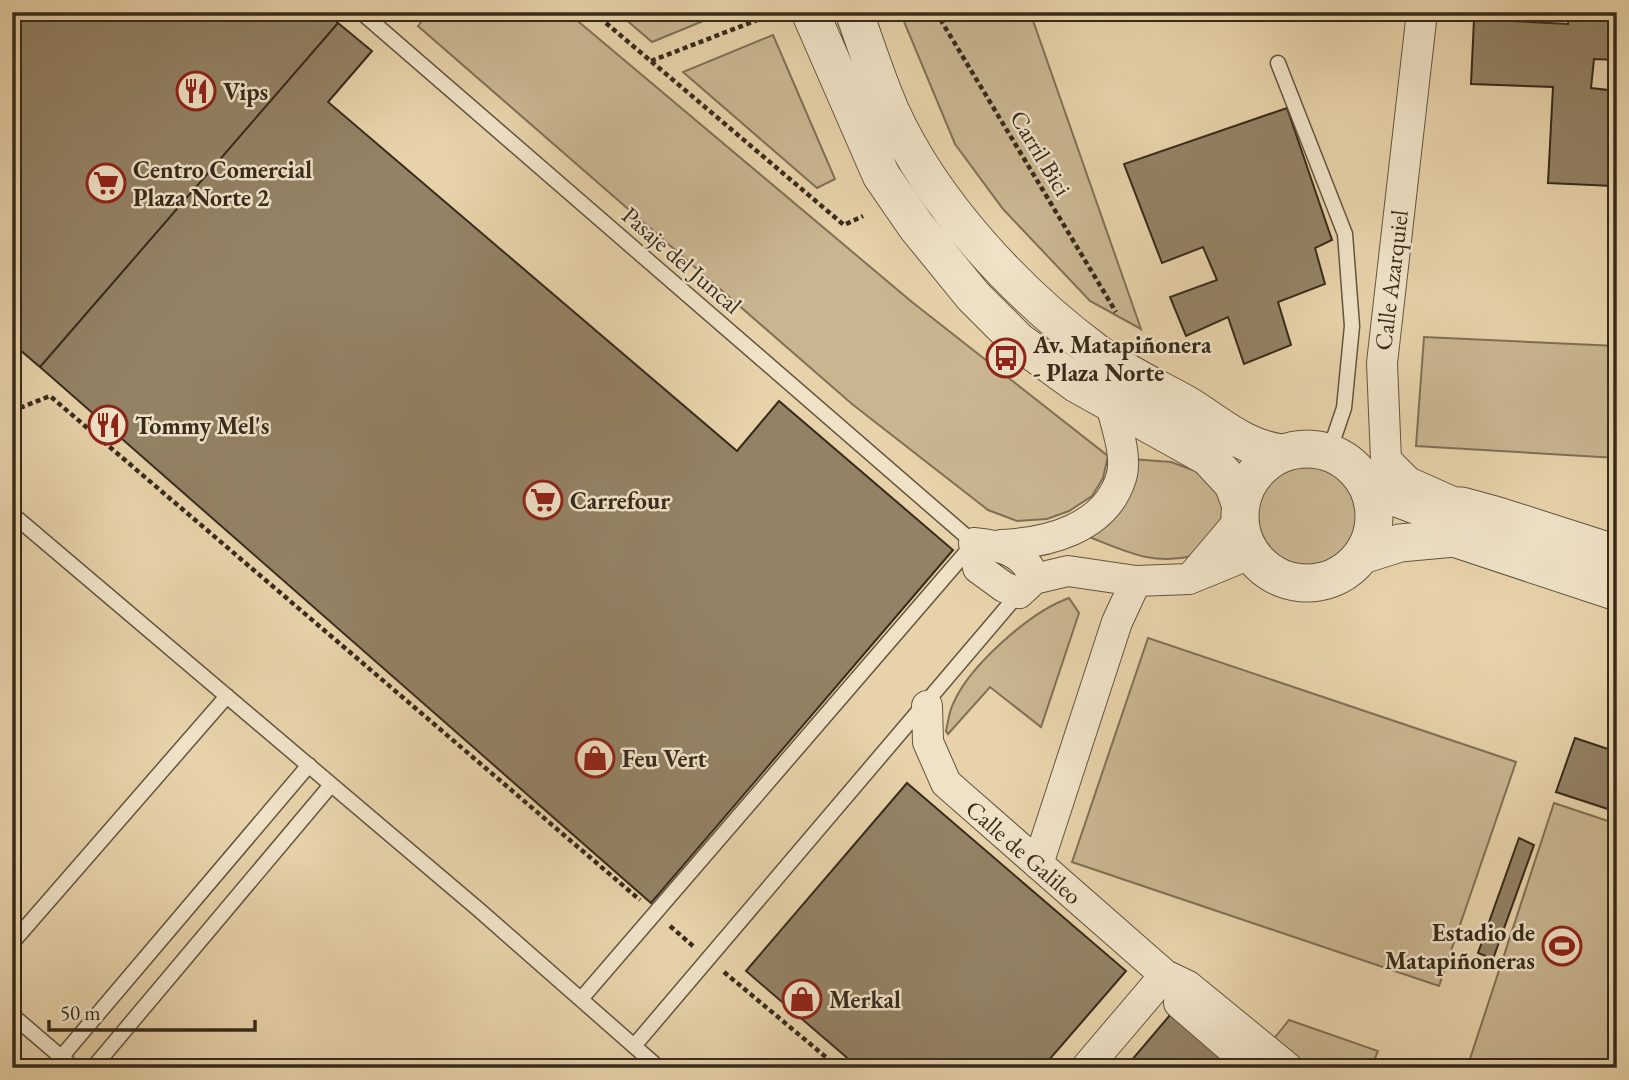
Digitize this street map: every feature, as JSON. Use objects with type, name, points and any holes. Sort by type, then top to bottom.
[{"type":"street","points":[[810,12],[881,175],[916,226],[973,296],[1018,341],[1077,384],[1208,457],[1233,484],[1243,526],[1265,570],[1284,580],[1305,584],[1327,581],[1347,571],[1362,555],[1374,522],[1368,487]]},
{"type":"street","points":[[854,12],[891,113],[930,180],[998,266],[1097,353],[1186,405],[1240,441],[1261,450],[1282,453],[1314,449],[1329,452],[1345,460],[1368,487],[1418,506],[1462,506],[1617,554]]},
{"type":"street","name":"Calle Azarquiel","points":[[1422,12],[1382,363],[1386,460],[1408,482],[1462,506]]},
{"type":"street","points":[[988,544],[1033,544],[1077,530],[1108,502],[1121,478],[1121,447],[1111,404]]},
{"type":"street","points":[[988,544],[1030,565],[1027,586],[1068,571],[1136,581],[1189,579],[1243,526],[1248,482],[1262,465],[1282,453]]},
{"type":"street","points":[[1362,555],[1399,543],[1454,538],[1617,592]]},
{"type":"street","points":[[1038,864],[1117,622],[1136,581]]},
{"type":"street","name":"Calle de Galileo","points":[[927,705],[928,742],[946,783],[1165,975],[1188,986],[1288,1068]]},
{"type":"street","points":[[1086,1068],[1165,975]]},
{"type":"street","name":"Calle de Galileo","points":[[1165,975],[1180,1004],[1254,1068]]},
{"type":"lane","name":"Pasaje del Juncal","points":[[361,12],[988,544]]},
{"type":"lane","points":[[1278,63],[1345,234],[1352,326],[1344,408],[1329,452]]},
{"type":"lane","points":[[12,514],[309,765],[659,1068]]},
{"type":"lane","points":[[581,999],[988,544]]},
{"type":"lane","points":[[634,1046],[1027,586]]},
{"type":"lane","points":[[12,943],[227,696]]},
{"type":"lane","points":[[56,1062],[309,765]]},
{"type":"lane","points":[[93,1068],[331,785]]},
{"type":"lane","points":[[12,1015],[56,1062],[74,1068]]},
{"type":"path","points":[[593,12],[844,225],[863,216]]},
{"type":"path","points":[[651,61],[778,12]]},
{"type":"path","name":"Carril Bici","points":[[936,12],[1116,312]]},
{"type":"path","points":[[12,411],[50,396],[839,1068]]},
{"type":"shaded area","points":[[429,12],[567,12],[912,302],[1108,456],[1103,478],[1092,496],[1069,511],[1047,519],[1017,521],[988,510],[852,404],[418,26]]},
{"type":"shaded area","points":[[617,12],[725,12],[652,42]]},
{"type":"shaded area","points":[[900,12],[1030,12],[1141,329],[1090,301],[1003,209],[955,144]]},
{"type":"shaded area","points":[[773,35],[835,179],[817,188],[683,72]]},
{"type":"shaded area","points":[[1424,337],[1617,346],[1617,458],[1416,446]]},
{"type":"shaded area","points":[[1132,459],[1171,462],[1210,480],[1228,514],[1192,556],[1177,559],[1151,558],[1087,536]]},
{"type":"shaded area","points":[[1308,466],[1327,470],[1344,481],[1355,498],[1359,517],[1355,536],[1344,553],[1327,564],[1308,568],[1289,564],[1272,553],[1261,536],[1257,517],[1261,498],[1272,481],[1289,470]]},
{"type":"shaded area","points":[[1069,598],[1079,613],[1041,727],[990,687],[948,734],[946,731],[953,704],[972,673],[986,657],[1037,615]]},
{"type":"shaded area","points":[[1148,638],[1516,762],[1439,986],[1072,862]]},
{"type":"shaded area","name":"Estadio de Matapiñoneras","points":[[1554,803],[1617,824],[1617,1068],[1467,1068]]},
{"type":"shaded area","points":[[1289,1020],[1378,1051],[1371,1068],[1306,1068],[1273,1040]]},
{"type":"building","name":"Centro Comercial Plaza Norte 2","points":[[12,12],[326,12],[338,23],[40,367],[12,343]]},
{"type":"building","points":[[1569,12],[1617,12],[1617,60],[1594,59],[1591,88],[1617,91],[1613,186],[1548,183],[1553,87],[1471,84],[1474,19],[1568,24]]},
{"type":"building","name":"Carrefour","points":[[338,23],[372,51],[328,102],[737,451],[779,401],[953,550],[651,903],[40,367]]},
{"type":"building","points":[[1287,108],[1332,240],[1315,248],[1325,284],[1278,302],[1291,345],[1244,364],[1228,317],[1186,336],[1170,297],[1217,280],[1203,247],[1162,263],[1124,164]]},
{"type":"building","points":[[1575,738],[1617,752],[1617,812],[1556,792]]},
{"type":"building","points":[[907,783],[1126,971],[1042,1068],[859,1068],[746,971]]},
{"type":"building","points":[[1519,838],[1534,845],[1493,959],[1478,953]]},
{"type":"building","points":[[1176,1008],[1246,1068],[1125,1068]]},
{"type":"place","name":"Vips","points":[[196,91]]},
{"type":"place","name":"Centro Comercial Plaza Norte 2","points":[[106,183]]},
{"type":"place","name":"Av. Matapiñonera - Plaza Norte","points":[[1006,358]]},
{"type":"place","name":"Tommy Mel's","points":[[108,425]]},
{"type":"place","name":"Carrefour","points":[[543,500]]},
{"type":"place","name":"Feu Vert","points":[[595,758]]},
{"type":"place","name":"Estadio de Matapiñoneras","points":[[1562,946]]},
{"type":"place","name":"Merkal","points":[[802,999]]}]
